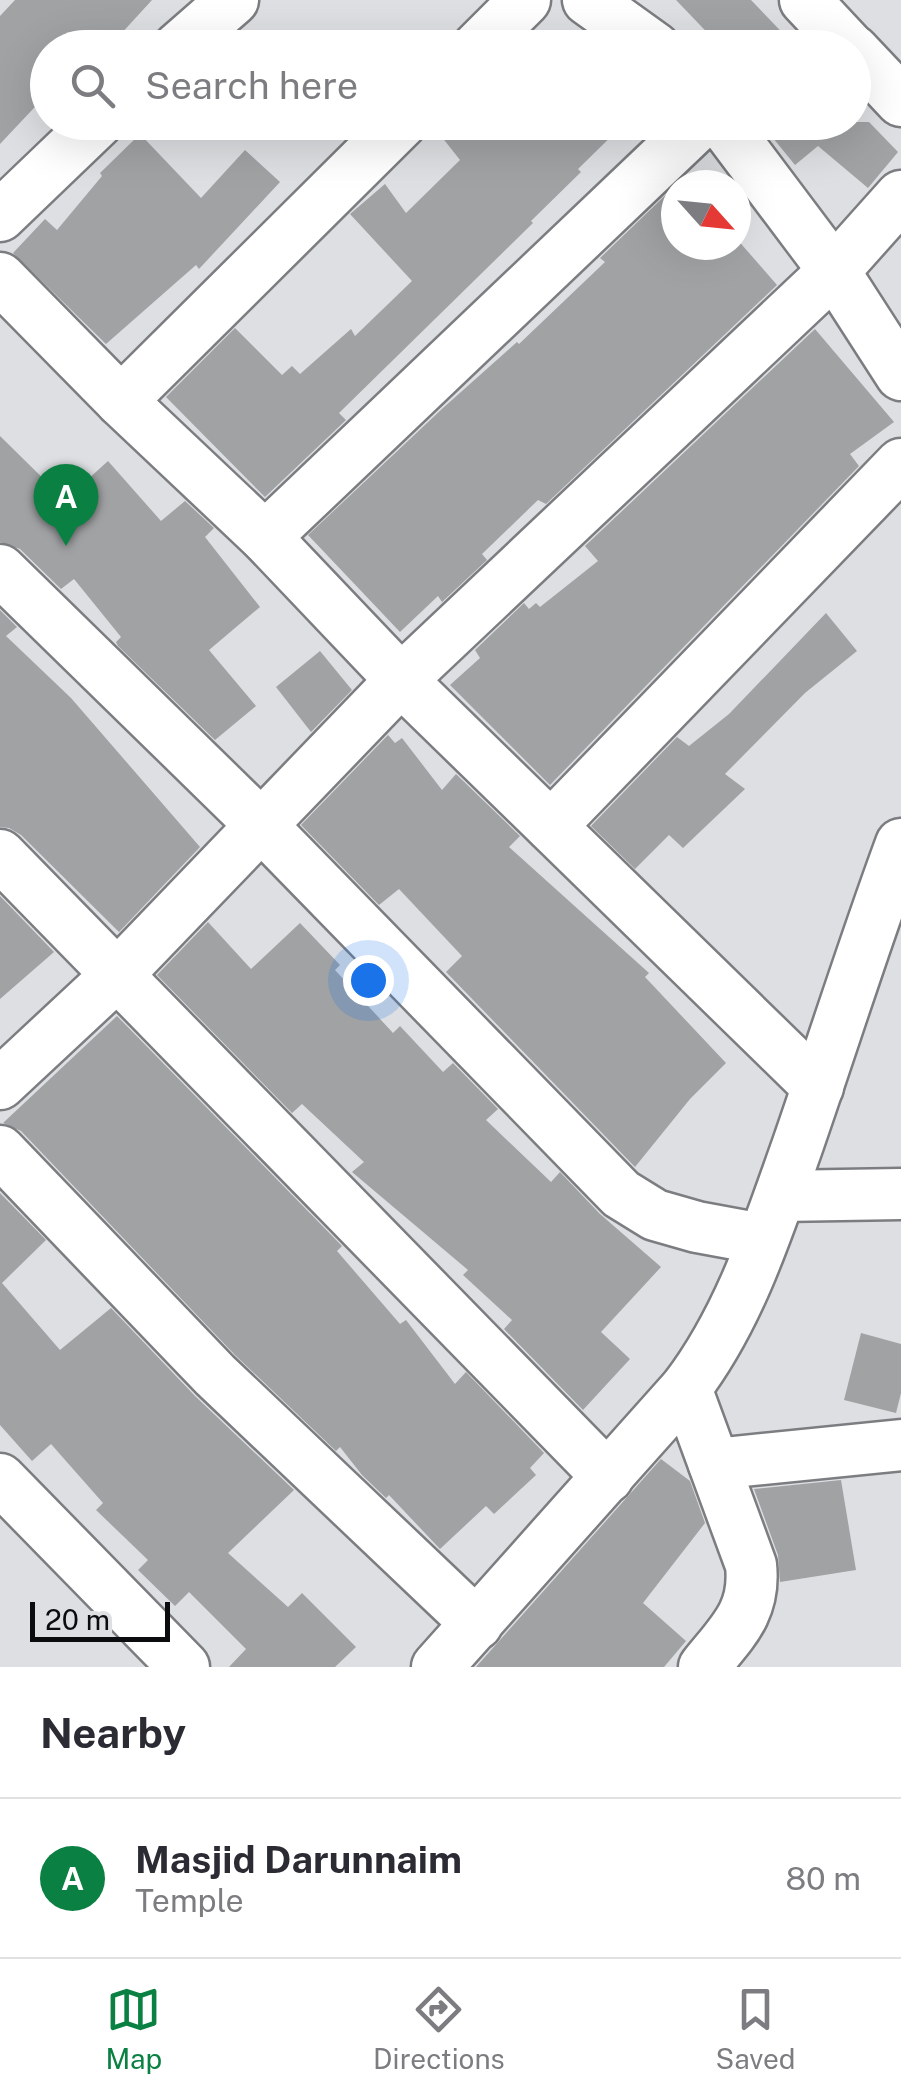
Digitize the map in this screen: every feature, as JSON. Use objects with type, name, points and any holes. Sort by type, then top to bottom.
[{"type":"street","points":[[199,30],[234,0]]},
{"type":"street","points":[[495,30],[525,0]]},
{"type":"street","points":[[805,0],[834,30]]},
{"type":"street","points":[[595,2],[632,30]]},
{"type":"street","points":[[871,69],[901,100]]},
{"type":"street","points":[[0,216],[79,140]]},
{"type":"street","points":[[121,401],[384,140]]},
{"type":"street","points":[[265,537],[683,140]]},
{"type":"street","points":[[736,140],[834,271],[901,375]]},
{"type":"street","points":[[0,1084],[118,974],[401,680],[834,271],[901,196]]},
{"type":"street","points":[[0,278],[121,401],[265,537],[401,680],[818,1087]]},
{"type":"street","points":[[551,826],[901,464]]},
{"type":"street","points":[[0,570],[262,826],[621,1194],[655,1216],[697,1227],[901,1194]]},
{"type":"street","points":[[437,1667],[686,1388],[722,1338],[818,1087],[884,935],[901,844]]},
{"type":"street","points":[[0,855],[608,1478]]},
{"type":"street","points":[[0,1152],[215,1375],[478,1624]]},
{"type":"street","points":[[686,1388],[752,1565],[754,1589],[742,1618],[704,1667]]},
{"type":"street","points":[[714,1464],[901,1445]]},
{"type":"street","points":[[0,1479],[153,1657]]},
{"type":"building","points":[[15,0],[152,0],[124,30],[30,30],[30,112],[0,144],[0,16]]},
{"type":"building","points":[[676,0],[751,0],[780,30],[705,30]]},
{"type":"building","points":[[871,124],[898,152],[868,188],[818,146],[795,165],[775,140],[871,140]]},
{"type":"building","points":[[134,140],[146,140],[201,198],[245,150],[280,182],[199,269],[196,265],[106,344],[13,253],[45,219],[57,230],[102,176],[100,173]]},
{"type":"building","points":[[444,140],[608,140],[533,223],[339,413],[346,420],[265,497],[166,397],[235,328],[282,375],[292,366],[300,374],[351,329],[355,336],[412,281],[350,214],[385,184],[406,213],[460,160]]},
{"type":"building","points":[[661,199],[661,260],[751,260],[751,255],[777,285],[546,504],[538,500],[482,554],[487,560],[442,602],[438,596],[400,632],[308,535],[443,408],[519,344],[605,262],[600,258]]},
{"type":"building","points":[[815,329],[894,422],[850,454],[859,466],[550,785],[450,685],[480,658],[475,650],[524,603],[529,609],[536,603],[540,607],[598,561],[585,546]]},
{"type":"building","points":[[0,436],[65,500],[108,461],[161,521],[185,501],[214,528],[205,537],[260,607],[209,650],[256,706],[215,740],[118,646],[116,642],[121,637],[74,579],[61,589],[20,549],[0,542]]},
{"type":"building","points":[[0,610],[17,627],[6,636],[71,698],[200,847],[119,932],[21,835],[0,827]]},
{"type":"building","points":[[826,613],[857,651],[805,693],[725,774],[745,789],[683,848],[669,835],[635,869],[591,826],[677,737],[689,746],[729,714]]},
{"type":"building","points":[[320,651],[352,690],[311,732],[276,687]]},
{"type":"building","points":[[388,735],[395,743],[402,738],[442,790],[456,774],[520,836],[509,847],[649,973],[645,977],[726,1063],[690,1099],[635,1167],[446,972],[462,956],[399,889],[379,905],[301,825]]},
{"type":"building","points":[[0,896],[54,952],[0,999]]},
{"type":"building","points":[[208,922],[251,969],[300,923],[340,965],[335,970],[393,1033],[400,1026],[443,1072],[453,1063],[498,1109],[486,1120],[551,1182],[560,1172],[600,1214],[661,1267],[601,1332],[630,1359],[583,1410],[504,1329],[512,1320],[463,1275],[468,1270],[352,1172],[364,1162],[302,1104],[292,1113],[157,975]]},
{"type":"building","points":[[117,1016],[342,1246],[337,1251],[400,1324],[406,1320],[455,1384],[466,1372],[544,1453],[530,1468],[536,1475],[494,1514],[486,1506],[440,1549],[389,1495],[386,1498],[362,1475],[340,1447],[336,1451],[235,1355],[21,1131],[3,1123]]},
{"type":"building","points":[[0,1193],[46,1240],[2,1283],[60,1350],[111,1308],[195,1396],[294,1490],[228,1553],[288,1607],[302,1593],[356,1647],[335,1667],[229,1667],[246,1649],[189,1592],[175,1606],[138,1570],[148,1560],[96,1510],[103,1503],[51,1444],[32,1461],[0,1425]]},
{"type":"building","points":[[861,1333],[901,1344],[901,1393],[896,1413],[844,1400]]},
{"type":"building","points":[[661,1459],[690,1481],[705,1523],[643,1603],[686,1641],[664,1667],[476,1667]]},
{"type":"building","points":[[841,1480],[856,1570],[780,1582],[778,1555],[754,1489]]},
{"type":"place","name":"Masjid Darunnaim","points":[[66,546]]}]
